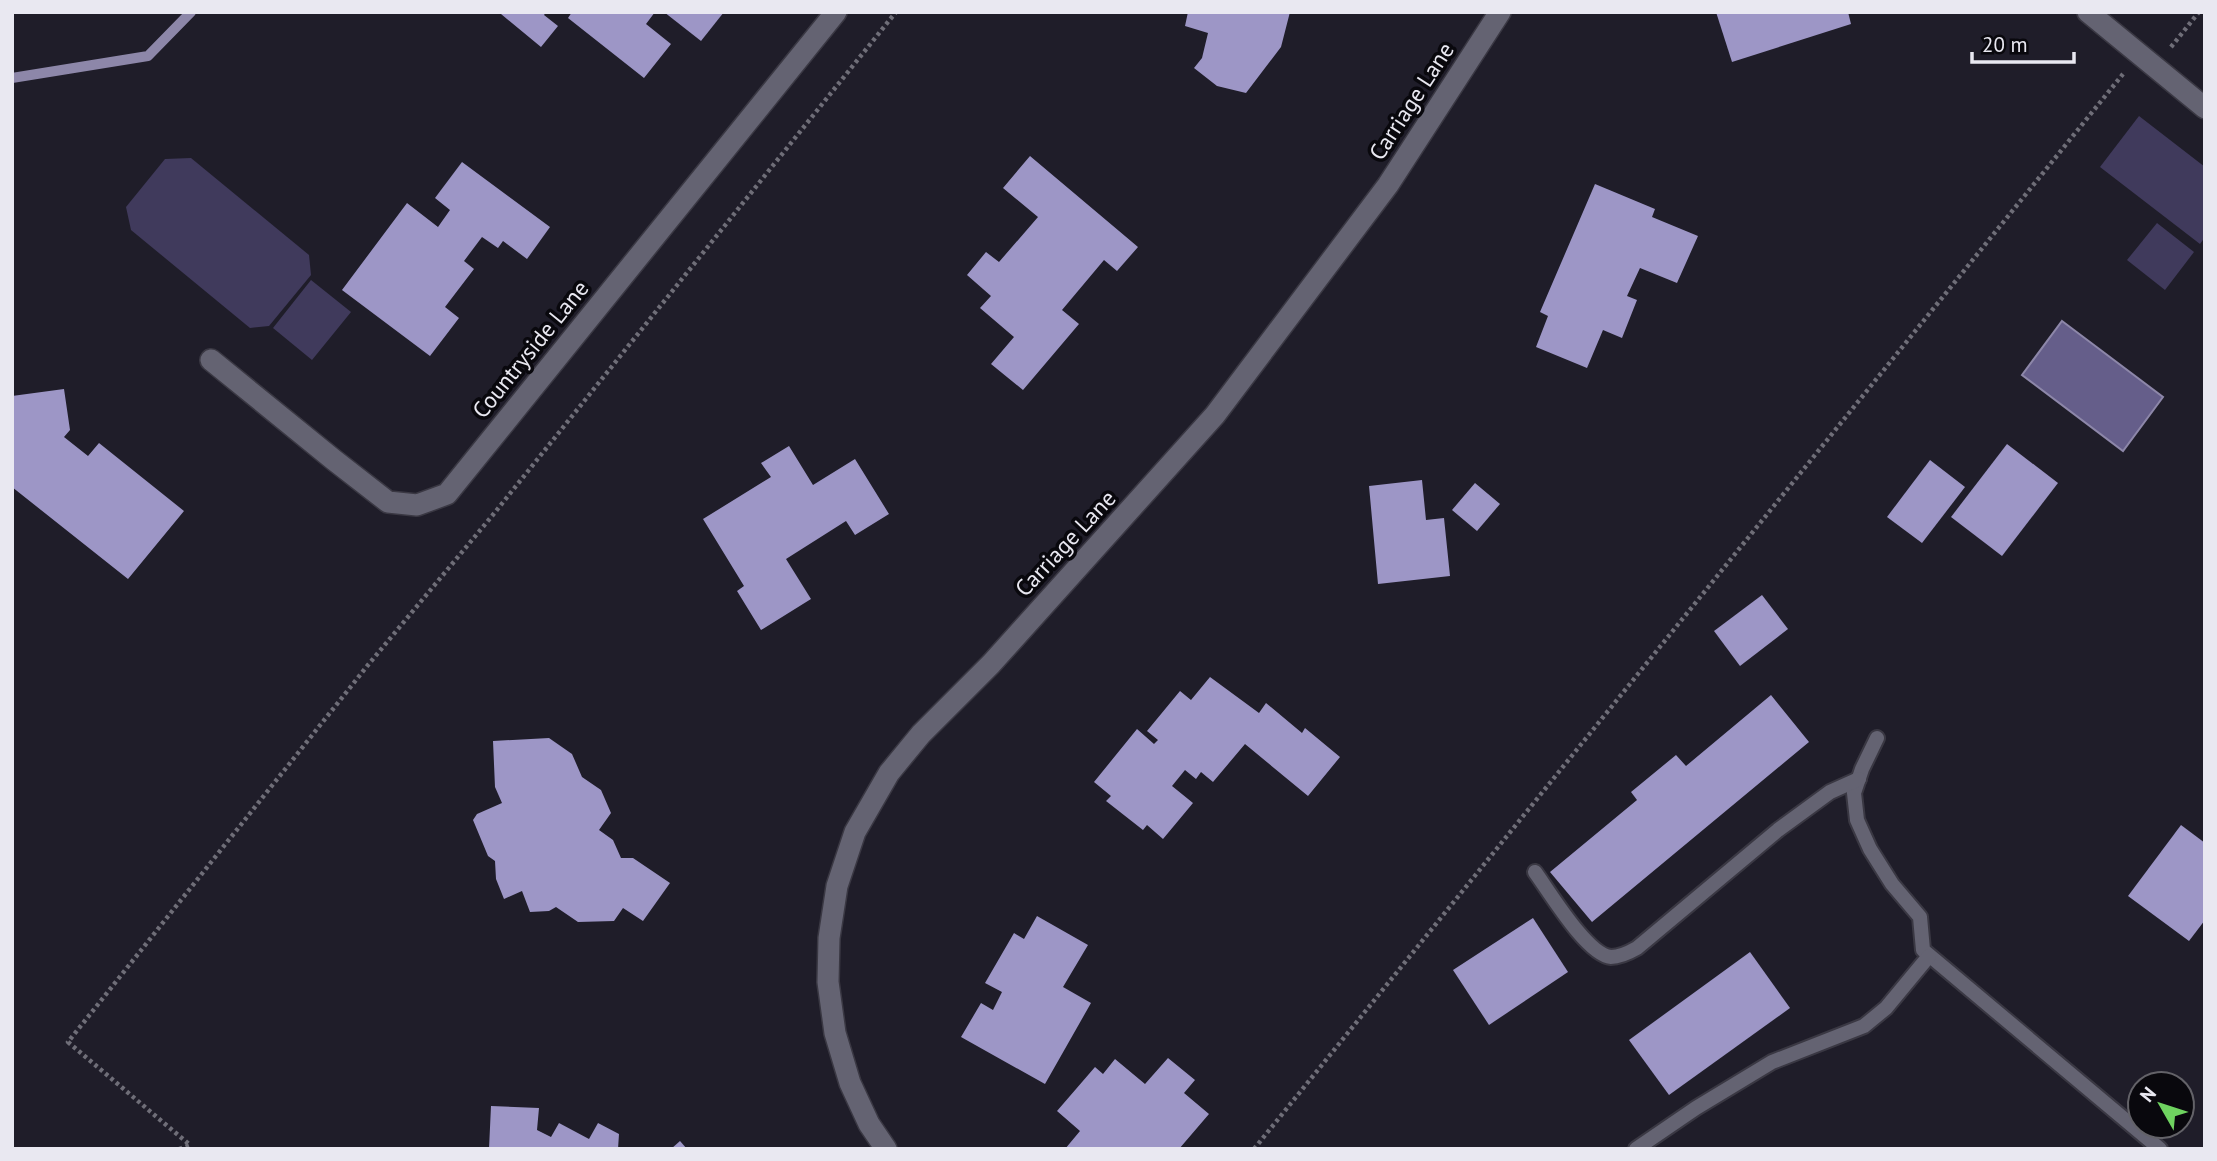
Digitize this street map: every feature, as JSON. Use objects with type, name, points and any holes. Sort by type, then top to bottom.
[{"type":"street","name":"Countryside Lane","points":[[211,360],[388,502],[417,505],[447,494],[836,12]]},
{"type":"street","name":"Carriage Lane","points":[[886,1149],[869,1124],[850,1083],[835,1034],[828,982],[829,938],[837,886],[855,832],[889,774],[921,734],[991,664],[1215,415],[1388,185],[1500,12]]},
{"type":"street","points":[[2088,12],[2205,108]]},
{"type":"lane","points":[[1877,738],[1854,793],[1857,820],[1870,849],[1892,884],[1920,917],[1923,950],[2160,1149]]},
{"type":"lane","points":[[1535,872],[1591,946],[1611,957],[1623,954],[1637,948],[1788,822],[1830,792],[1859,779]]},
{"type":"lane","points":[[1636,1149],[1696,1108],[1772,1062],[1864,1026],[1886,1008],[1929,956]]},
{"type":"path","points":[[193,1147],[68,1042],[896,12]]},
{"type":"path","points":[[1254,1149],[2013,207],[2147,60],[2199,12]]},
{"type":"path","points":[[179,1149],[193,1147]]},
{"type":"shaded area","points":[[2139,116],[2205,167],[2205,237],[2200,244],[2100,167]]},
{"type":"shaded area","points":[[191,158],[309,255],[311,275],[269,326],[250,328],[131,230],[126,207],[165,159]]},
{"type":"shaded area","points":[[2157,223],[2194,252],[2165,290],[2127,260]]},
{"type":"shaded area","points":[[311,280],[351,312],[312,360],[273,328]]},
{"type":"shaded area","points":[[2062,321],[2163,397],[2123,451],[2022,375]]},
{"type":"building","points":[[546,12],[544,15],[558,26],[541,47],[501,14]]},
{"type":"building","points":[[572,12],[655,12],[646,24],[671,44],[644,78],[568,18]]},
{"type":"building","points":[[664,12],[724,12],[701,41]]},
{"type":"building","points":[[1188,12],[1290,12],[1281,47],[1246,93],[1217,86],[1194,68],[1202,58],[1208,33],[1185,26]]},
{"type":"building","points":[[1716,12],[1848,12],[1851,24],[1732,62]]},
{"type":"building","points":[[1030,156],[1138,247],[1117,271],[1104,260],[1062,310],[1079,324],[1023,390],[991,364],[1014,337],[980,308],[991,296],[967,275],[986,252],[999,262],[1038,217],[1003,188]]},
{"type":"building","points":[[462,162],[550,227],[527,259],[503,241],[498,248],[482,237],[464,261],[474,269],[445,307],[459,318],[430,356],[342,290],[407,203],[438,227],[450,210],[435,198]]},
{"type":"building","points":[[1595,184],[1655,209],[1652,217],[1698,236],[1677,283],[1640,268],[1627,296],[1637,300],[1622,338],[1603,330],[1587,368],[1536,347],[1548,316],[1540,312]]},
{"type":"building","points":[[64,389],[70,430],[64,437],[88,456],[99,443],[184,511],[128,579],[12,487],[12,396]]},
{"type":"building","points":[[2007,444],[2058,483],[2002,556],[1951,517]]},
{"type":"building","points":[[789,446],[813,485],[855,459],[889,514],[855,535],[846,521],[786,559],[811,599],[761,630],[737,591],[744,586],[703,519],[771,477],[761,463]]},
{"type":"building","points":[[1930,460],[1965,487],[1922,543],[1887,517]]},
{"type":"building","points":[[1422,480],[1426,520],[1444,518],[1450,576],[1378,584],[1369,486]]},
{"type":"building","points":[[1475,483],[1500,504],[1477,531],[1452,510]]},
{"type":"building","points":[[1762,595],[1788,629],[1740,666],[1714,631]]},
{"type":"building","points":[[1210,677],[1259,713],[1266,703],[1302,733],[1305,728],[1340,757],[1308,796],[1245,744],[1213,782],[1201,772],[1196,779],[1185,770],[1172,786],[1193,803],[1163,839],[1147,825],[1143,830],[1106,801],[1111,796],[1094,782],[1137,729],[1154,744],[1158,740],[1147,731],[1180,691],[1191,700]]},
{"type":"building","points":[[1771,695],[1809,742],[1592,922],[1550,872],[1637,800],[1631,792],[1676,755],[1686,766]]},
{"type":"building","points":[[549,738],[572,754],[582,777],[601,790],[611,813],[599,830],[613,840],[621,858],[633,858],[670,883],[643,921],[623,908],[614,921],[578,922],[556,907],[549,911],[530,912],[522,891],[504,899],[496,879],[495,861],[488,856],[473,820],[477,814],[502,803],[495,787],[493,741]]},
{"type":"building","points":[[2181,825],[2205,843],[2205,920],[2189,941],[2128,896]]},
{"type":"building","points":[[1037,916],[1088,945],[1063,987],[1091,1003],[1045,1084],[961,1037],[981,1003],[993,1010],[1002,992],[985,983],[1014,933],[1024,939]]},
{"type":"building","points":[[1533,918],[1568,972],[1489,1025],[1453,970]]},
{"type":"building","points":[[1750,952],[1790,1008],[1669,1095],[1629,1040]]},
{"type":"building","points":[[1168,1058],[1195,1080],[1184,1093],[1209,1114],[1179,1149],[1065,1149],[1080,1131],[1057,1111],[1095,1067],[1103,1074],[1115,1059],[1145,1084]]},
{"type":"building","points":[[491,1106],[539,1108],[537,1130],[551,1137],[559,1123],[589,1139],[598,1123],[619,1134],[618,1149],[489,1149]]},
{"type":"building","points":[[680,1141],[687,1149],[671,1149]]},
{"type":"waterway","points":[[12,78],[148,56],[191,12]]}]
